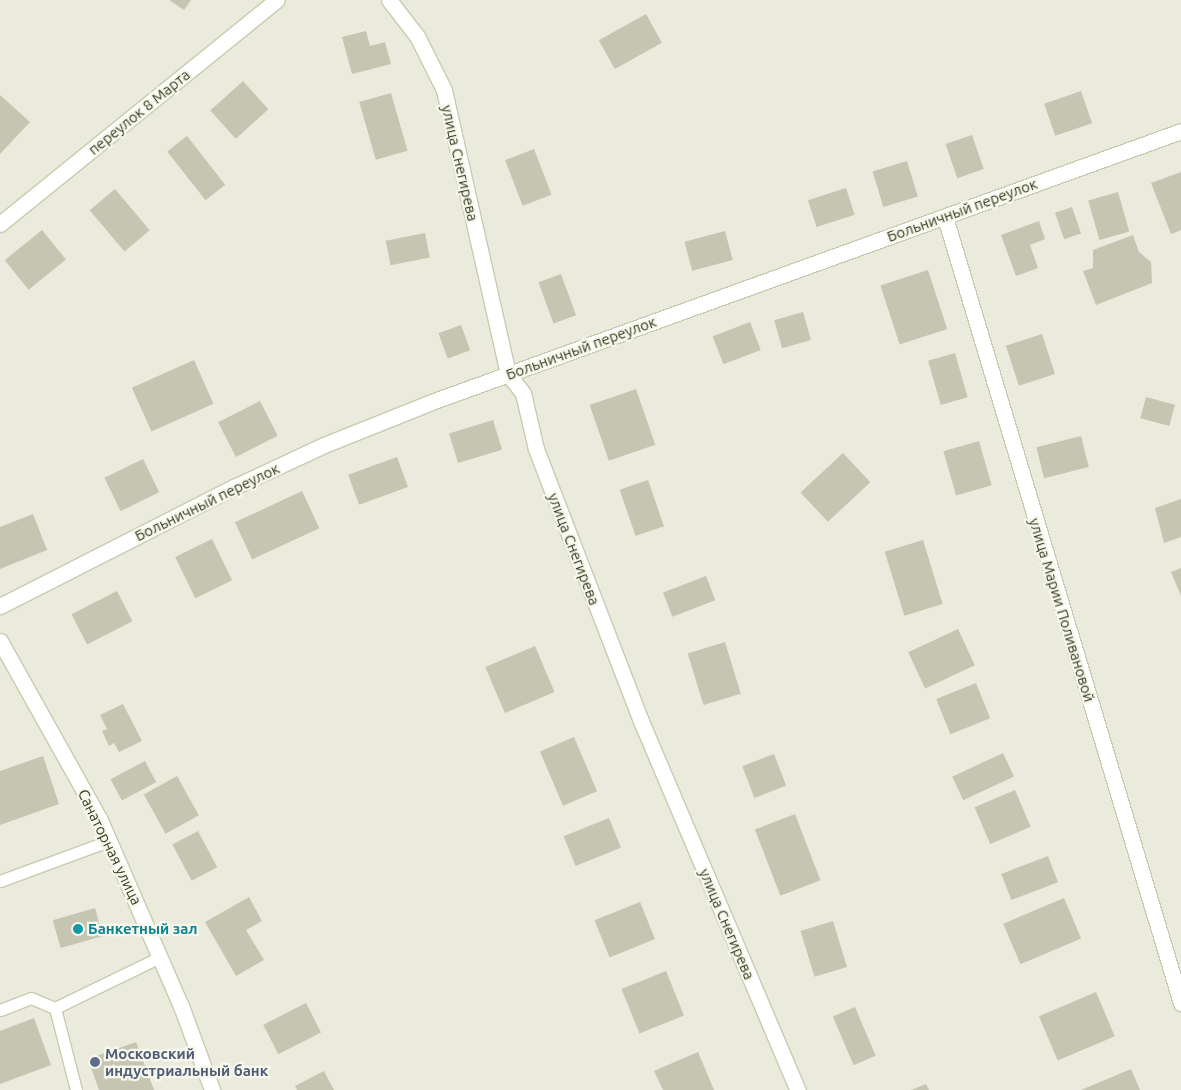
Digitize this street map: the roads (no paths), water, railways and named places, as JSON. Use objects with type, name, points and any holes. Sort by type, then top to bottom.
[{"type":"street","name":"переулок 8 Марта","points":[[0,224],[277,0]]},
{"type":"street","name":"улица Снегирева","points":[[389,0],[417,36],[444,90],[508,374],[523,393],[536,449],[637,712],[798,1090]]},
{"type":"street","name":"Больничный переулок","points":[[0,606],[306,453],[508,374],[1181,132]]},
{"type":"street","name":"улица Марии Поливановой","points":[[945,216],[1181,1003]]},
{"type":"street","name":"Санаторная улица","points":[[0,640],[109,841],[160,957],[212,1090]]},
{"type":"lane","points":[[0,882],[109,841]]},
{"type":"lane","points":[[0,1010],[31,998],[55,1008],[160,957]]},
{"type":"lane","points":[[55,1008],[72,1089]]},
{"type":"place","name":"Банкетный зал","points":[[78,929]]},
{"type":"place","name":"Московский индустриальный банк","points":[[95,1062]]}]
